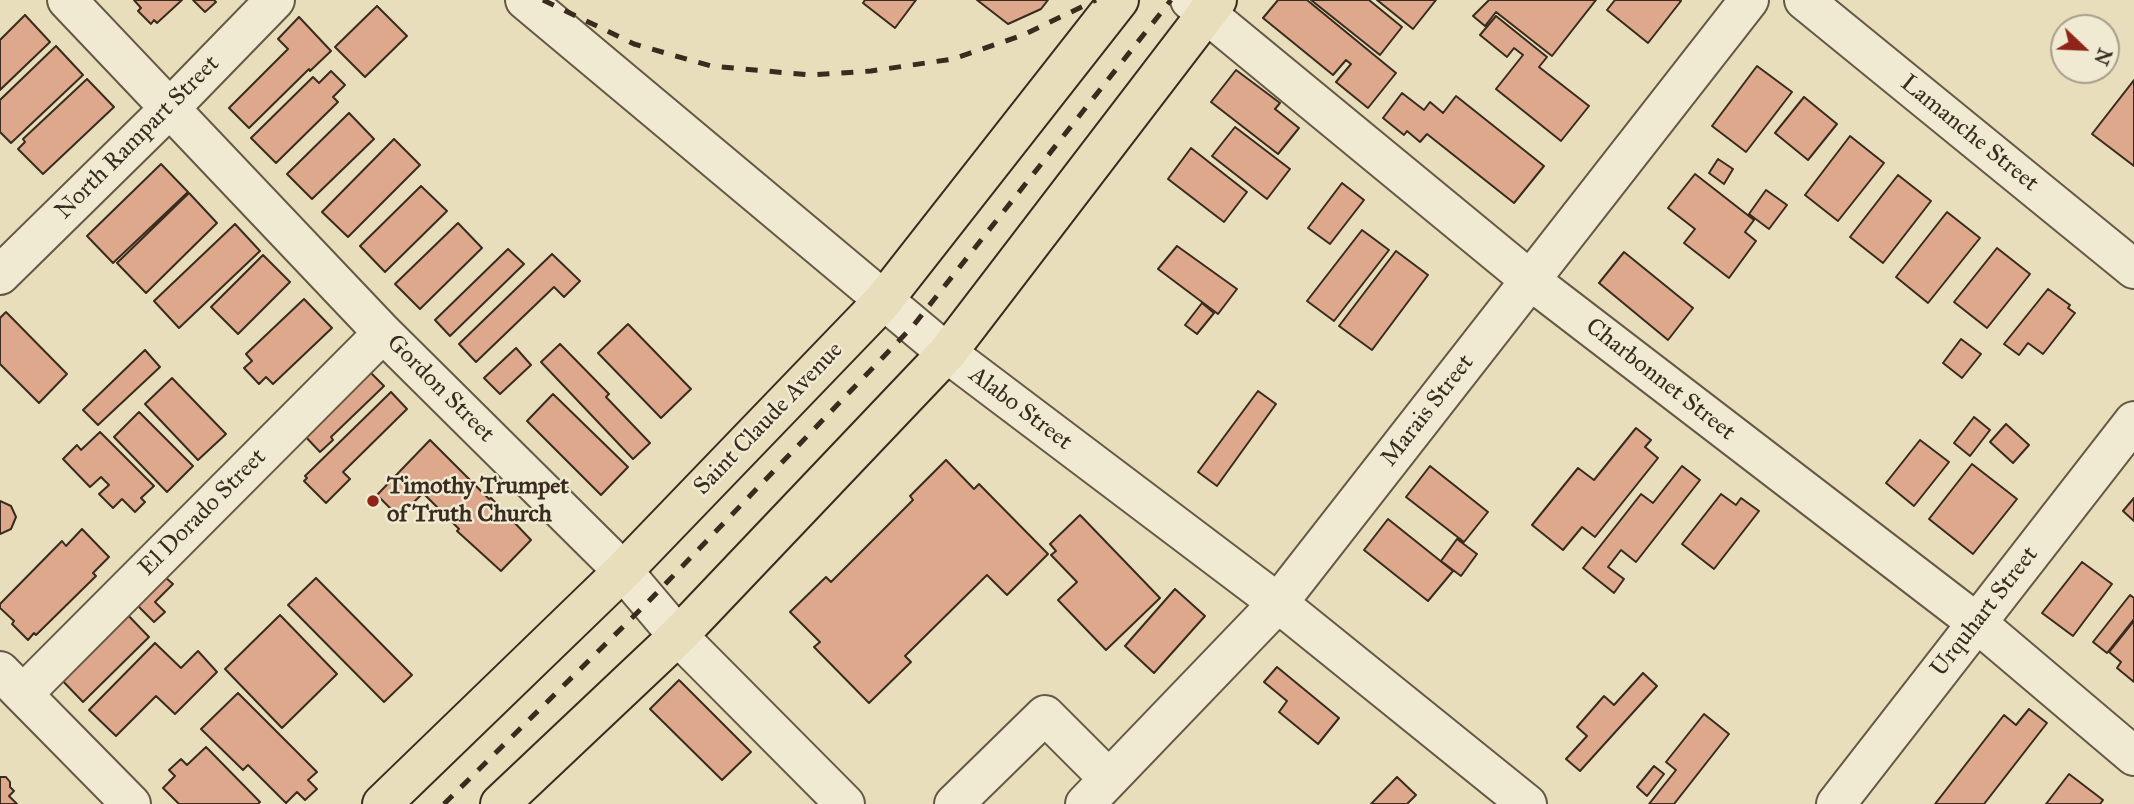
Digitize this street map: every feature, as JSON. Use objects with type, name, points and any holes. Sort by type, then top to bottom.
[{"type":"main road","name":"Saint Claude Avenue","points":[[382,804],[624,571],[883,301],[1119,0]]},
{"type":"main road","points":[[500,804],[678,636],[947,353],[1205,5]]},
{"type":"street","name":"Gordon Street","points":[[67,0],[383,333],[624,571],[678,636],[845,804]]},
{"type":"street","name":"North Rampart Street","points":[[0,275],[171,107],[275,0]]},
{"type":"street","name":"Alabo Street","points":[[525,0],[947,353],[1278,603],[1527,804]]},
{"type":"street","name":"Marais Street","points":[[1097,791],[1278,603],[1749,0]]},
{"type":"street","name":"Lamanche Street","points":[[1804,0],[2134,269]]},
{"type":"street","name":"Charbonnet Street","points":[[1205,5],[1530,280],[1977,623],[2134,755]]},
{"type":"street","name":"El Dorado Street","points":[[11,683],[383,333]]},
{"type":"street","name":"Urquhart Street","points":[[1836,804],[2134,421]]},
{"type":"street","points":[[11,683],[131,804]]},
{"type":"street","points":[[954,804],[1045,715],[1097,791]]},
{"type":"building","points":[[134,0],[182,0],[157,23],[154,20],[151,24],[138,11],[141,8]]},
{"type":"building","points":[[193,0],[214,0],[216,2],[205,12]]},
{"type":"building","points":[[865,0],[916,0],[895,28],[863,3]]},
{"type":"building","points":[[977,0],[1048,0],[1041,9],[1008,24]]},
{"type":"building","points":[[1278,0],[1307,0],[1396,73],[1368,108],[1336,82],[1351,64],[1346,60],[1333,75],[1263,18]]},
{"type":"building","points":[[1311,0],[1369,0],[1402,27],[1380,55]]},
{"type":"building","points":[[1377,0],[1436,0],[1413,29]]},
{"type":"building","points":[[1489,0],[1596,0],[1552,56],[1496,12],[1485,26],[1473,16]]},
{"type":"building","points":[[1615,0],[1681,1],[1648,43],[1607,10]]},
{"type":"building","points":[[377,6],[407,36],[365,77],[335,47]]},
{"type":"building","points":[[25,15],[50,42],[0,90],[0,40]]},
{"type":"building","points":[[1496,16],[1547,57],[1539,67],[1589,106],[1561,141],[1496,89],[1523,55],[1514,48],[1507,57],[1480,35]]},
{"type":"building","points":[[299,17],[331,51],[249,128],[229,108],[288,49],[278,39]]},
{"type":"building","points":[[56,46],[83,75],[11,143],[0,132],[0,100]]},
{"type":"building","points":[[1757,66],[1792,92],[1746,152],[1712,126]]},
{"type":"building","points":[[1236,70],[1280,103],[1275,109],[1299,128],[1278,154],[1211,102]]},
{"type":"building","points":[[331,71],[345,85],[333,97],[338,102],[276,163],[251,138],[313,77],[319,83]]},
{"type":"building","points":[[87,79],[114,107],[43,174],[18,149],[25,142],[23,139]]},
{"type":"building","points":[[2134,80],[2134,166],[2092,134]]},
{"type":"building","points":[[1402,93],[1424,110],[1430,102],[1443,113],[1456,96],[1544,166],[1514,203],[1427,134],[1420,142],[1407,131],[1404,135],[1383,118]]},
{"type":"building","points":[[1804,97],[1837,124],[1808,160],[1775,133]]},
{"type":"building","points":[[349,113],[374,139],[312,199],[287,174]]},
{"type":"building","points":[[1235,127],[1290,169],[1267,199],[1212,156]]},
{"type":"building","points":[[1850,136],[1884,163],[1838,221],[1805,195]]},
{"type":"building","points":[[394,139],[420,165],[348,237],[322,212]]},
{"type":"building","points":[[1191,148],[1247,192],[1224,222],[1168,179]]},
{"type":"building","points":[[1718,159],[1733,169],[1724,184],[1709,173]]},
{"type":"building","points":[[161,164],[188,192],[113,263],[87,236]]},
{"type":"building","points":[[1695,174],[1754,220],[1745,232],[1756,241],[1729,278],[1684,243],[1695,229],[1668,208]]},
{"type":"building","points":[[1898,175],[1931,201],[1883,263],[1850,237]]},
{"type":"building","points":[[1342,183],[1364,200],[1330,244],[1308,228]]},
{"type":"building","points":[[421,186],[447,211],[385,272],[360,246]]},
{"type":"building","points":[[1766,190],[1787,205],[1769,229],[1749,214]]},
{"type":"building","points":[[189,193],[217,223],[146,293],[117,263]]},
{"type":"building","points":[[1947,212],[1980,238],[1928,303],[1896,277]]},
{"type":"building","points":[[458,223],[482,248],[420,309],[395,284]]},
{"type":"building","points":[[235,224],[260,251],[179,328],[154,301]]},
{"type":"building","points":[[1362,230],[1389,250],[1334,321],[1307,301]]},
{"type":"building","points":[[1177,246],[1237,289],[1218,314],[1158,269]]},
{"type":"building","points":[[1997,248],[2030,274],[1987,328],[1954,302]]},
{"type":"building","points":[[508,249],[524,264],[450,336],[435,320]]},
{"type":"building","points":[[1396,251],[1428,275],[1372,350],[1339,326]]},
{"type":"building","points":[[1624,252],[1693,308],[1668,340],[1599,283]]},
{"type":"building","points":[[552,254],[580,281],[564,297],[554,287],[476,362],[459,344]]},
{"type":"building","points":[[263,255],[290,282],[238,334],[211,307]]},
{"type":"building","points":[[2048,289],[2070,305],[2068,308],[2075,313],[2043,354],[2028,343],[2019,355],[2004,344]]},
{"type":"building","points":[[304,299],[332,328],[273,384],[266,377],[259,384],[244,368],[252,361],[246,354]]},
{"type":"building","points":[[1202,303],[1214,313],[1197,334],[1185,325]]},
{"type":"building","points":[[6,312],[67,374],[39,403],[0,364],[0,318]]},
{"type":"building","points":[[628,324],[691,389],[661,418],[598,353]]},
{"type":"building","points":[[1961,339],[1981,354],[1962,378],[1943,363]]},
{"type":"building","points":[[560,344],[609,394],[606,397],[650,443],[633,459],[541,362]]},
{"type":"building","points":[[516,348],[531,365],[500,394],[484,378]]},
{"type":"building","points":[[145,350],[160,367],[98,425],[83,410]]},
{"type":"building","points":[[368,370],[384,386],[331,437],[333,440],[320,452],[302,433]]},
{"type":"building","points":[[172,378],[226,434],[198,460],[145,404]]},
{"type":"building","points":[[1258,391],[1276,404],[1217,486],[1198,472]]},
{"type":"building","points":[[391,392],[407,409],[343,472],[350,479],[326,503],[304,481],[307,478],[305,476]]},
{"type":"building","points":[[553,394],[628,467],[601,495],[527,421]]},
{"type":"building","points":[[139,412],[193,466],[167,492],[114,437]]},
{"type":"building","points":[[1974,417],[1990,430],[1970,456],[1954,443]]},
{"type":"building","points":[[2006,424],[2029,445],[2013,463],[1990,442]]},
{"type":"building","points":[[1636,428],[1651,440],[1645,447],[1658,458],[1595,537],[1582,527],[1563,550],[1532,525],[1578,468],[1594,480]]},
{"type":"building","points":[[100,432],[154,486],[141,498],[145,502],[135,512],[122,499],[113,508],[99,494],[109,485],[101,477],[90,487],[63,459],[77,445],[81,450]]},
{"type":"building","points":[[430,440],[531,540],[501,571],[457,531],[459,529],[423,493],[399,517],[377,495]]},
{"type":"building","points":[[1920,440],[1949,462],[1914,506],[1886,483]]},
{"type":"building","points":[[946,460],[974,489],[979,484],[1048,554],[1007,595],[987,575],[905,656],[911,662],[869,703],[814,647],[820,642],[790,612],[826,577],[831,582],[913,500],[910,496]]},
{"type":"building","points":[[1972,464],[2017,499],[1973,554],[1929,519]]},
{"type":"building","points":[[1430,466],[1488,512],[1464,542],[1406,497]]},
{"type":"building","points":[[1682,466],[1700,480],[1636,562],[1621,550],[1608,567],[1624,579],[1614,593],[1583,568],[1641,494],[1653,503]]},
{"type":"building","points":[[1721,494],[1736,505],[1741,498],[1759,511],[1714,569],[1682,544]]},
{"type":"building","points":[[2134,498],[2134,521],[2123,511]]},
{"type":"building","points":[[0,501],[11,506],[16,517],[11,529],[0,534]]},
{"type":"building","points":[[1080,515],[1160,598],[1106,650],[1058,600],[1077,582],[1051,555],[1056,551],[1050,544]]},
{"type":"building","points":[[1388,519],[1453,571],[1428,601],[1364,550]]},
{"type":"building","points":[[82,529],[109,557],[93,573],[96,576],[28,640],[12,624],[14,621],[0,608],[0,604],[62,541],[66,546]]},
{"type":"building","points":[[1457,539],[1477,554],[1461,576],[1441,561]]},
{"type":"building","points":[[2082,562],[2112,584],[2073,636],[2042,613]]},
{"type":"building","points":[[165,577],[173,584],[155,602],[165,612],[154,622],[134,602]]},
{"type":"building","points":[[316,578],[412,675],[384,702],[288,605]]},
{"type":"building","points":[[1175,589],[1205,616],[1154,673],[1125,646]]},
{"type":"building","points":[[2130,595],[2134,598],[2134,619],[2107,653],[2093,642]]},
{"type":"building","points":[[123,610],[149,637],[83,702],[57,675]]},
{"type":"building","points":[[280,615],[337,674],[282,728],[225,669]]},
{"type":"building","points":[[2134,621],[2134,682],[2117,668],[2121,662],[2109,652]]},
{"type":"building","points":[[155,643],[181,668],[198,651],[217,672],[175,714],[156,696],[116,736],[89,710]]},
{"type":"building","points":[[1277,667],[1339,718],[1318,744],[1279,712],[1287,701],[1264,682]]},
{"type":"building","points":[[1643,673],[1657,686],[1580,771],[1566,759],[1587,736],[1577,727],[1604,696],[1614,705]]},
{"type":"building","points":[[679,680],[751,752],[722,780],[650,709]]},
{"type":"building","points":[[238,693],[317,772],[308,780],[317,789],[305,800],[297,792],[286,803],[248,765],[243,770],[201,729]]},
{"type":"building","points":[[2029,709],[2047,723],[1984,804],[1935,804],[2004,715],[2016,725]]},
{"type":"building","points":[[1704,714],[1729,734],[1674,804],[1649,804],[1676,770],[1666,762]]},
{"type":"building","points":[[206,747],[260,802],[258,804],[179,804],[163,788],[175,776],[169,770],[181,759],[187,765]]},
{"type":"building","points":[[1654,766],[1664,774],[1647,796],[1637,787]]},
{"type":"building","points":[[2069,774],[2103,800],[2100,804],[2046,804]]},
{"type":"building","points":[[0,777],[6,777],[10,782],[14,791],[9,796],[17,804],[0,804]]},
{"type":"building","points":[[1397,777],[1416,795],[1407,804],[1371,804]]},
{"type":"railway","points":[[543,0],[634,44],[711,66],[810,75],[871,71],[953,59],[1023,35],[1096,0]]},
{"type":"railway","points":[[444,804],[648,602],[913,326],[1171,0]]},
{"type":"place","name":"Timothy Trumpet of Truth Church","points":[[373,501]]}]
